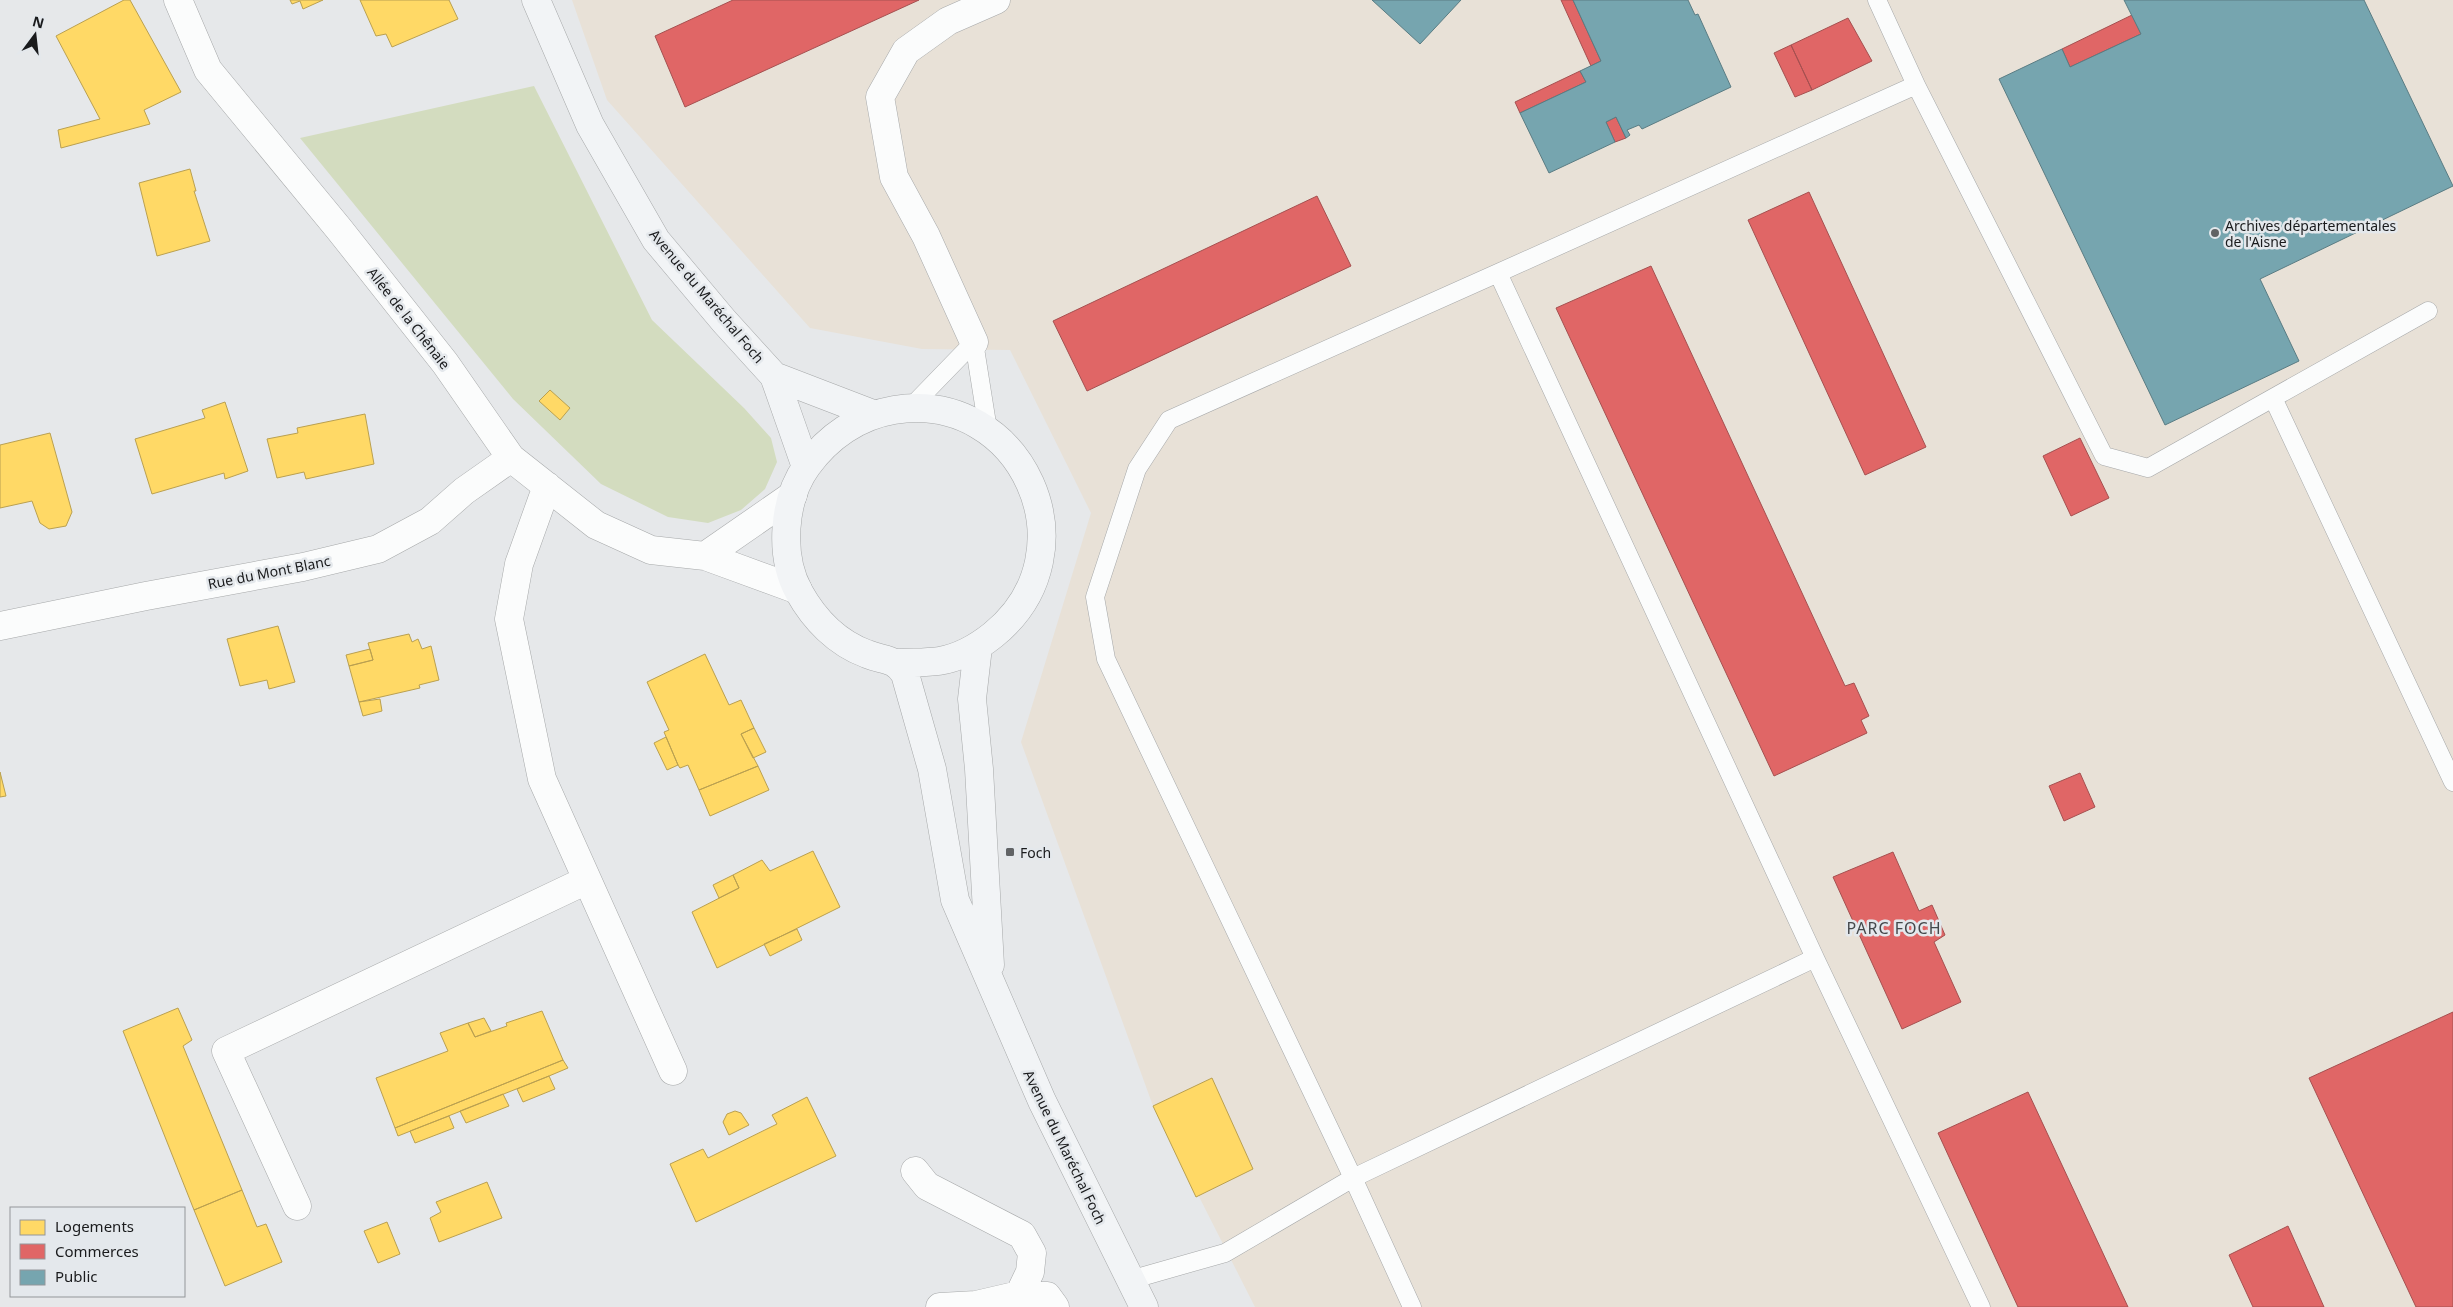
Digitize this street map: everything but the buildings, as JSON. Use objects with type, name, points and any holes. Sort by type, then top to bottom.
[{"type":"main road","name":"Avenue du Maréchal Foch","points":[[536,0],[590,125],[656,240],[724,321],[774,376]]},
{"type":"main road","points":[[774,376],[873,414]]},
{"type":"main road","points":[[774,376],[806,467]]},
{"type":"main road","points":[[910,407],[951,412],[988,430],[1018,460],[1037,498],[1043,541],[1034,583],[1012,620],[978,647],[939,661],[898,663],[866,654],[838,638],[815,617],[798,590],[788,558],[786,526],[793,495],[806,467],[835,435],[873,414],[910,407]]},
{"type":"main road","points":[[978,647],[972,699],[979,769],[991,984]]},
{"type":"main road","name":"Avenue du Maréchal Foch","points":[[898,663],[905,674],[932,769],[955,900],[1042,1101],[1144,1307]]},
{"type":"street","name":"Allée de la Chênaie","points":[[178,0],[208,70],[339,229],[445,364],[511,458],[596,525],[652,550],[704,556],[798,590]]},
{"type":"street","points":[[974,342],[926,236],[894,176],[880,97],[906,51],[948,21],[996,0]]},
{"type":"street","name":"Rue du Mont Blanc","points":[[0,626],[146,596],[303,568],[378,549],[430,521],[464,491],[511,458]]},
{"type":"street","points":[[547,486],[519,564],[509,619],[542,779],[673,1071]]},
{"type":"street","points":[[704,556],[793,495]]},
{"type":"street","points":[[297,1206],[226,1051],[587,880]]},
{"type":"street","points":[[916,1171],[927,1186],[1022,1235],[1032,1253],[1030,1272],[1019,1295]]},
{"type":"street","points":[[940,1307],[976,1305],[1019,1295],[1047,1296],[1055,1307]]},
{"type":"lane","points":[[1878,0],[1916,85],[2104,456],[2148,468],[2428,311]]},
{"type":"lane","points":[[1412,1307],[1353,1178],[1106,659],[1095,597],[1137,469],[1169,420],[1916,85]]},
{"type":"lane","points":[[1498,273],[1815,958],[1981,1307]]},
{"type":"lane","points":[[910,407],[974,342]]},
{"type":"lane","points":[[974,342],[988,430]]},
{"type":"lane","points":[[2273,398],[2453,782]]},
{"type":"lane","points":[[1130,1280],[1225,1253],[1353,1178],[1815,958]]},
{"type":"shaded area","name":"PARC FOCH","points":[[572,0],[2453,0],[2453,1307],[1255,1307],[1153,1106],[1021,742],[1091,513],[1010,350],[922,349],[810,328],[607,100]]},
{"type":"green space","points":[[534,86],[652,320],[744,408],[771,438],[777,462],[765,489],[741,510],[708,523],[668,517],[601,484],[513,399],[300,138]]},
{"type":"place","name":"Archives départementales de l'Aisne","points":[[2215,233]]},
{"type":"place","name":"Foch","points":[[1010,852]]},
{"type":"district","name":"PARC FOCH","points":[[1894,928]]}]
